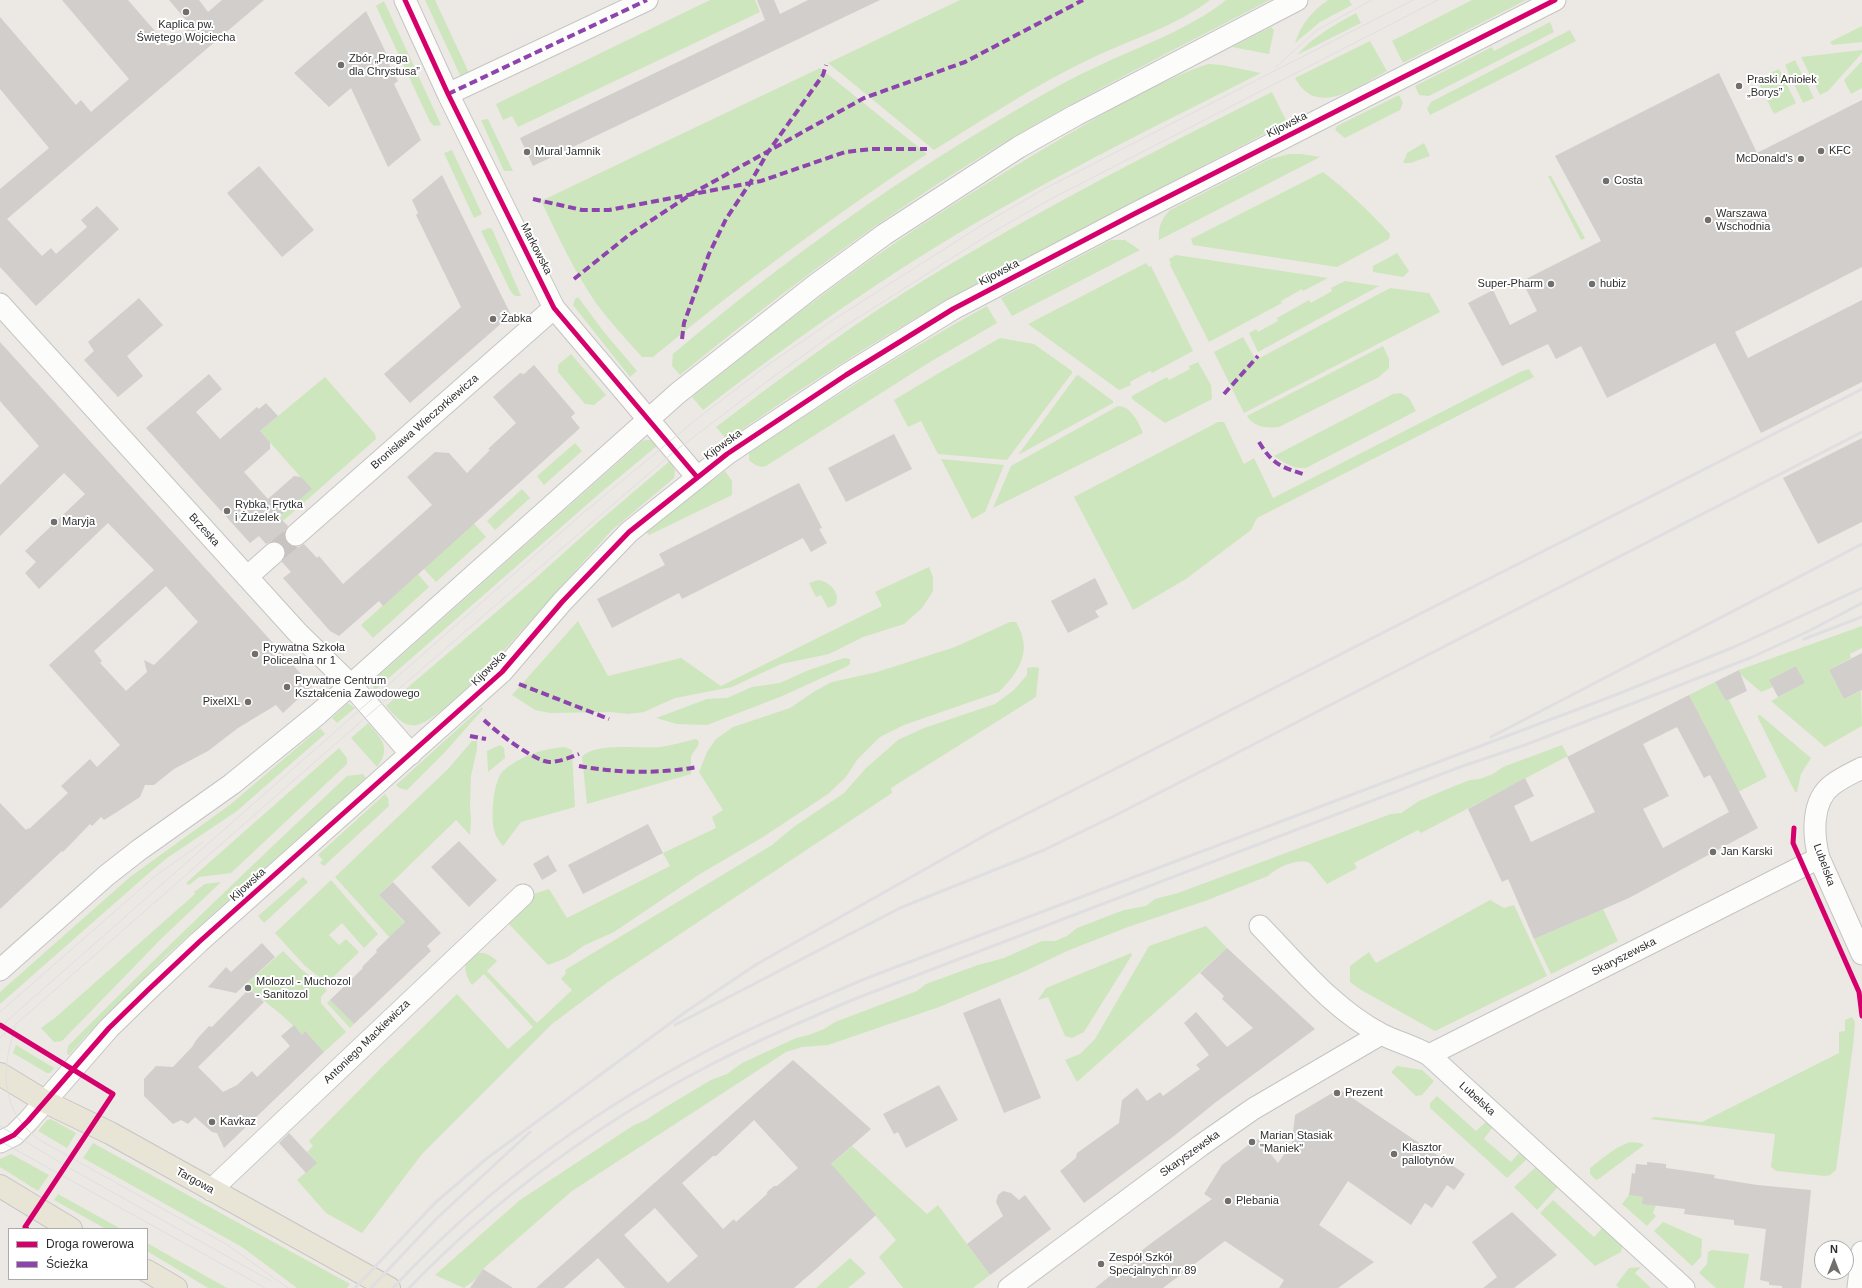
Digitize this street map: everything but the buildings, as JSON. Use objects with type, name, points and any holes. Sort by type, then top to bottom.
[{"type":"main road","name":"Targowa","points":[[0,1074],[46,1102],[110,1133],[389,1288]]},
{"type":"main road","points":[[0,1186],[69,1228]]},
{"type":"main road","points":[[148,1272],[173,1287]]},
{"type":"street","name":"Markowska","points":[[405,0],[448,94],[554,308],[697,477]]},
{"type":"street","points":[[448,94],[647,0]]},
{"type":"street","points":[[0,970],[107,875],[139,850],[232,784],[351,685],[647,419],[738,344],[814,286],[885,234],[958,185],[1076,115],[1297,0]]},
{"type":"street","name":"Kijowska","points":[[0,1142],[14,1135],[46,1102],[109,1028],[199,942],[502,672],[562,602],[629,532],[727,454],[788,413],[953,309],[1134,214],[1556,0]]},
{"type":"street","name":"Brzeska","points":[[0,304],[298,633],[351,685],[411,754]]},
{"type":"street","name":"Bronisława Wieczorkiewicza","points":[[296,535],[554,308]]},
{"type":"street","points":[[247,577],[274,553]]},
{"type":"street","name":"Lubelska","points":[[1862,768],[1832,785],[1822,798],[1815,820],[1814,831],[1814,842],[1819,858],[1862,954]]},
{"type":"street","name":"Skaryszewska","points":[[1429,1055],[1819,858]]},
{"type":"street","name":"Antoniego Mackiewicza","points":[[212,1190],[523,895]]},
{"type":"street","name":"Lubelska","points":[[1260,926],[1340,1006],[1381,1034],[1416,1047],[1429,1055],[1684,1288]]},
{"type":"street","name":"Skaryszewska","points":[[1009,1288],[1193,1150],[1253,1109],[1381,1034]]},
{"type":"street","points":[[1858,1288],[1862,1252]]},
{"type":"green space","points":[[425,0],[435,0],[470,75],[460,75]]},
{"type":"green space","points":[[710,0],[755,0],[760,12],[518,127],[512,116],[503,120],[496,104]]},
{"type":"green space","points":[[960,0],[1210,0],[1168,25],[1107,51],[1051,79],[934,150],[828,63]]},
{"type":"green space","points":[[1226,0],[1270,0],[1100,89],[1000,145],[917,198],[836,254],[680,375],[672,366],[673,354],[715,319],[802,252],[891,189],[983,130],[1046,93],[1086,72],[1195,21]]},
{"type":"green space","points":[[1328,0],[1349,0],[1352,5],[1320,22],[1295,43],[1300,30],[1308,18]]},
{"type":"green space","points":[[1472,0],[1526,0],[1403,63],[1392,41]]},
{"type":"green space","points":[[384,1],[441,125],[434,126],[430,122],[376,6]]},
{"type":"green space","points":[[1356,13],[1361,23],[1297,55],[1317,37]]},
{"type":"green space","points":[[1550,22],[1554,32],[1429,96],[1419,95],[1415,86],[1492,47],[1494,51]]},
{"type":"green space","points":[[1862,26],[1862,42],[1832,45],[1830,42]]},
{"type":"green space","points":[[1271,27],[1274,30],[1269,54],[1232,47]]},
{"type":"green space","points":[[1570,30],[1576,41],[1430,115],[1427,109],[1431,102]]},
{"type":"green space","points":[[1370,41],[1387,71],[1351,91],[1338,96],[1326,98],[1315,96],[1304,90],[1295,78]]},
{"type":"green space","points":[[1862,50],[1862,53],[1828,91],[1820,95],[1801,57]]},
{"type":"green space","points":[[1795,60],[1814,98],[1803,103],[1785,65]]},
{"type":"green space","points":[[1862,61],[1862,88],[1851,94],[1844,80]]},
{"type":"green space","points":[[1208,64],[1222,65],[1261,73],[1094,158],[1012,202],[931,250],[843,307],[786,347],[703,410],[692,397],[767,337],[870,260],[975,190],[1112,109],[1170,79]]},
{"type":"green space","points":[[820,68],[927,154],[856,202],[787,252],[653,357],[642,357],[607,317],[588,291],[541,201]]},
{"type":"green space","points":[[1779,69],[1796,103],[1774,114],[1757,80]]},
{"type":"green space","points":[[1272,92],[1287,122],[953,296],[861,351],[791,396],[727,440],[716,427],[831,342],[902,294],[947,266],[1084,188]]},
{"type":"green space","points":[[1399,95],[1403,103],[1400,110],[1345,138],[1335,130],[1337,126]]},
{"type":"green space","points":[[488,119],[513,171],[504,171],[481,120]]},
{"type":"green space","points":[[1424,143],[1430,156],[1410,163],[1403,163],[1407,153]]},
{"type":"green space","points":[[452,150],[482,214],[474,218],[444,153]]},
{"type":"green space","points":[[1289,154],[1320,157],[1159,240],[1161,224],[1164,217],[1170,210],[1270,159]]},
{"type":"green space","points":[[1323,172],[1349,193],[1374,217],[1390,234],[1389,239],[1337,267],[1193,245],[1191,239]]},
{"type":"green space","points":[[1548,176],[1551,176],[1585,238],[1581,240]]},
{"type":"green space","points":[[489,228],[492,229],[521,296],[515,296],[511,292],[481,231]]},
{"type":"green space","points":[[1111,240],[1125,240],[1140,250],[1012,316],[1001,298]]},
{"type":"green space","points":[[1397,253],[1409,271],[1403,277],[1373,272],[1373,266]]},
{"type":"green space","points":[[1176,255],[1328,278],[1303,291],[1302,289],[1281,301],[1282,303],[1209,342],[1170,265],[1169,259]]},
{"type":"green space","points":[[1146,263],[1149,267],[1151,266],[1193,351],[1152,373],[1150,371],[1130,382],[1131,385],[1119,390],[1028,324]]},
{"type":"green space","points":[[1345,281],[1379,286],[1258,352],[1249,333],[1256,329],[1258,332],[1278,321],[1277,318],[1309,300],[1311,303],[1332,291],[1331,288]]},
{"type":"green space","points":[[1390,288],[1429,293],[1440,312],[1244,413],[1214,352],[1243,337],[1256,360]]},
{"type":"green space","points":[[578,297],[604,332],[637,371],[630,377],[573,305],[575,299]]},
{"type":"green space","points":[[987,306],[997,323],[930,362],[766,466],[757,466],[749,460],[749,453],[808,414],[866,377]]},
{"type":"green space","points":[[1000,338],[1034,344],[1072,371],[1072,373],[1007,460],[938,454],[921,421],[908,427],[894,400]]},
{"type":"green space","points":[[1383,346],[1389,359],[1389,368],[1379,377],[1279,427],[1257,425],[1247,416]]},
{"type":"green space","points":[[571,354],[606,395],[594,405],[585,404],[558,372],[558,365]]},
{"type":"green space","points":[[1198,362],[1211,385],[1212,399],[1165,423],[1132,399],[1132,396],[1167,377],[1169,380],[1190,369],[1189,366]]},
{"type":"green space","points":[[1529,369],[1534,377],[1257,518],[1251,530],[1186,579],[1133,610],[1074,497],[1218,422],[1224,422],[1244,464],[1254,458],[1273,498],[1520,372]]},
{"type":"green space","points":[[1078,375],[1113,401],[1113,403],[1018,455],[1076,376]]},
{"type":"green space","points":[[325,377],[375,434],[376,439],[283,521],[280,517],[311,489],[260,431]]},
{"type":"green space","points":[[1401,393],[1409,398],[1416,411],[1306,468],[1293,466],[1274,456],[1393,394]]},
{"type":"green space","points":[[1118,406],[1131,412],[1137,420],[1143,433],[993,508],[1011,466]]},
{"type":"green space","points":[[651,440],[658,445],[599,494],[374,691],[373,684],[376,678],[642,441]]},
{"type":"green space","points":[[575,443],[582,451],[544,485],[537,476]]},
{"type":"green space","points":[[941,459],[1004,465],[985,512],[972,519]]},
{"type":"green space","points":[[671,460],[675,470],[674,478],[611,531],[500,655],[460,695],[435,716],[416,725],[407,724],[399,720],[392,713],[386,706]]},
{"type":"green space","points":[[725,471],[732,481],[732,495],[649,535],[646,532],[672,509]]},
{"type":"green space","points":[[522,489],[530,498],[495,530],[487,521]]},
{"type":"green space","points":[[470,519],[486,537],[436,582],[424,569]]},
{"type":"green space","points":[[929,567],[933,577],[933,591],[922,608],[904,624],[863,637],[829,654],[781,664],[732,687],[675,698],[644,712],[628,714],[610,712],[550,713],[535,710],[512,695],[578,621],[608,676],[681,658],[721,686],[882,606],[875,592]]},
{"type":"green space","points":[[418,574],[429,587],[373,638],[361,625]]},
{"type":"green space","points":[[818,580],[830,585],[836,593],[837,601],[835,605],[828,608],[821,595],[816,597],[809,583]]},
{"type":"green space","points":[[1010,622],[1016,622],[1021,632],[1024,651],[1018,668],[999,692],[904,725],[880,737],[857,760],[846,777],[828,794],[763,837],[700,874],[614,932],[585,945],[566,958],[548,965],[507,922],[524,909],[530,895],[549,889],[567,918],[670,866],[663,853],[716,828],[712,817],[723,810],[699,772],[707,752],[716,739],[733,727],[790,708],[815,691],[832,682],[877,672],[955,647]]},
{"type":"green space","points":[[1862,626],[1862,648],[1850,654],[1851,658],[1829,670],[1844,699],[1861,691],[1862,726],[1825,747],[1771,701],[1805,683],[1796,666],[1770,680],[1773,687],[1761,692],[1740,674],[1739,670]]},
{"type":"green space","points":[[844,658],[850,659],[850,664],[846,667],[780,697],[707,725],[677,724],[656,718],[707,699],[727,698],[752,687],[780,683],[809,670]]},
{"type":"green space","points":[[1027,668],[1039,668],[1036,697],[891,788],[892,793],[608,982],[552,1024],[422,1154],[362,1233],[326,1213],[297,1180],[316,1163],[307,1152],[313,1146],[309,1141],[457,994],[508,1049],[533,1027],[484,974],[472,985],[465,969],[467,961],[473,954],[486,954],[497,961],[487,971],[537,1023],[572,990],[561,979],[566,973],[565,970],[772,845],[795,826],[844,793],[866,768],[898,740],[924,728],[995,704],[1014,690],[1027,675]]},
{"type":"green space","points":[[1715,682],[1726,701],[1729,700],[1767,777],[1738,792],[1689,695]]},
{"type":"green space","points":[[348,703],[355,708],[337,723],[332,718]]},
{"type":"green space","points":[[482,707],[483,709],[445,752],[407,790],[399,788],[396,785]]},
{"type":"green space","points":[[1758,715],[1760,715],[1811,758],[1801,774],[1797,792],[1795,792],[1758,718]]},
{"type":"green space","points":[[368,723],[381,739],[383,744],[384,754],[377,767],[351,738]]},
{"type":"green space","points":[[320,728],[325,734],[237,811],[167,858],[0,1004],[0,992],[130,877],[231,804]]},
{"type":"green space","points":[[695,739],[698,740],[699,744],[691,756],[691,774],[587,804],[582,757],[588,752],[597,749],[619,747],[661,747]]},
{"type":"green space","points":[[472,741],[477,741],[477,749],[471,776],[470,835],[456,820],[379,895],[407,925],[390,938],[335,877],[449,768]]},
{"type":"green space","points":[[500,745],[504,748],[505,758],[488,772],[487,751]]},
{"type":"green space","points":[[1562,745],[1568,756],[1421,833],[1418,830],[1354,863],[1357,868],[1327,884],[1310,863],[1299,862],[1288,864],[1277,869],[1268,876],[1205,901],[1128,927],[1067,951],[1021,973],[939,1007],[828,1045],[802,1047],[786,1052],[572,1191],[483,1269],[476,1279],[464,1288],[435,1275],[520,1200],[634,1125],[646,1120],[711,1080],[727,1074],[742,1063],[796,1038],[809,1035],[824,1029],[835,1022],[917,991],[926,984],[978,965],[1004,958],[1042,941],[1055,941],[1067,936],[1077,928],[1124,910],[1146,906],[1155,899],[1178,893],[1391,814],[1401,813],[1419,801],[1452,787],[1470,780],[1480,779],[1493,774],[1503,767]]},
{"type":"green space","points":[[565,747],[572,750],[575,807],[521,822],[503,846],[498,840],[493,827],[493,800],[497,783],[503,771],[524,757],[549,749]]},
{"type":"green space","points":[[339,748],[347,758],[347,764],[231,873],[199,877],[189,885],[186,883]]},
{"type":"green space","points":[[363,774],[366,778],[167,955],[69,1055],[67,1054],[68,1046],[276,843],[347,776]]},
{"type":"green space","points":[[385,794],[388,798],[389,806],[324,866],[320,863],[323,860],[318,855]]},
{"type":"green space","points":[[303,877],[308,882],[264,923],[258,916]]},
{"type":"green space","points":[[331,880],[378,934],[364,948],[342,923],[329,935],[339,945],[346,939],[359,952],[327,983],[305,966],[275,933]]},
{"type":"green space","points":[[221,882],[161,939],[62,1041],[54,1042],[41,1028],[56,1017],[195,894],[194,892],[205,884]]},
{"type":"green space","points":[[1490,900],[1504,908],[1514,905],[1547,976],[1435,1031],[1361,990],[1350,982],[1350,966],[1369,952],[1376,963]]},
{"type":"green space","points":[[1603,909],[1618,941],[1551,974],[1534,939]]},
{"type":"green space","points":[[1206,926],[1227,948],[1077,1082],[1065,1060],[1080,1054],[1095,1039],[1149,946]]},
{"type":"green space","points":[[283,951],[300,968],[327,990],[321,997],[321,1003],[346,1032],[324,1052],[305,1032],[302,1035],[282,1015],[245,985]]},
{"type":"green space","points":[[1131,953],[1132,955],[1084,1032],[1072,1038],[1065,1036],[1048,997],[1038,1000],[1046,988]]},
{"type":"green space","points":[[330,1000],[354,1024],[350,1028],[327,1003]]},
{"type":"green space","points":[[1852,1017],[1855,1022],[1853,1046],[1836,1170],[1830,1175],[1825,1176],[1776,1171],[1771,1167],[1775,1134],[1650,1119],[1655,1117],[1702,1122],[1839,1053],[1839,1032],[1845,1031],[1845,1020]]},
{"type":"green space","points":[[16,1045],[54,1068],[50,1073],[47,1073],[13,1053]]},
{"type":"green space","points":[[1397,1066],[1422,1070],[1434,1081],[1422,1095],[1416,1096],[1391,1072]]},
{"type":"green space","points":[[1437,1096],[1476,1131],[1487,1121],[1492,1125],[1492,1128],[1484,1139],[1511,1162],[1519,1153],[1523,1153],[1526,1156],[1526,1160],[1507,1178],[1430,1108],[1430,1103]]},
{"type":"green space","points":[[51,1119],[76,1133],[67,1148],[38,1131],[47,1120]]},
{"type":"green space","points":[[1630,1142],[1644,1145],[1600,1178],[1596,1180],[1590,1174],[1590,1168],[1614,1150]]},
{"type":"green space","points":[[93,1143],[350,1284],[347,1288],[297,1288],[242,1247],[83,1158]]},
{"type":"green space","points":[[852,1146],[927,1214],[938,1205],[990,1275],[973,1288],[903,1288],[879,1257],[896,1240],[847,1182],[727,1288],[691,1288]]},
{"type":"green space","points":[[11,1154],[49,1175],[38,1191],[0,1167],[0,1159]]},
{"type":"green space","points":[[1536,1167],[1539,1168],[1558,1187],[1537,1210],[1514,1187]]},
{"type":"green space","points":[[58,1194],[119,1228],[104,1228],[54,1200]]},
{"type":"green space","points":[[1629,1195],[1643,1197],[1656,1205],[1653,1213],[1656,1216],[1647,1226],[1622,1204]]},
{"type":"green space","points":[[1553,1200],[1594,1237],[1603,1227],[1623,1243],[1621,1252],[1595,1266],[1540,1213]]},
{"type":"green space","points":[[1663,1222],[1702,1239],[1701,1257],[1692,1266],[1654,1231]]},
{"type":"green space","points":[[148,1244],[227,1288],[208,1288],[148,1252]]},
{"type":"green space","points":[[1712,1250],[1749,1254],[1744,1288],[1716,1288],[1699,1273],[1707,1264],[1708,1252]]},
{"type":"green space","points":[[850,1258],[866,1273],[848,1288],[816,1288]]},
{"type":"green space","points":[[1641,1267],[1635,1273],[1651,1288],[1619,1288],[1616,1285],[1629,1268]]},
{"type":"tunnel","points":[[274,553],[296,535]]},
{"type":"tram line","points":[[1276,67],[1317,30],[1372,0]]},
{"type":"tram line","points":[[0,1027],[582,514],[698,418],[765,367],[836,318],[982,225],[1044,189],[1413,0]]},
{"type":"tram line","points":[[0,1038],[373,711],[675,451],[773,377],[842,328],[988,235],[1047,201],[1438,0]]},
{"type":"tram line","points":[[0,1012],[154,877],[203,842]]},
{"type":"tram line","points":[[16,1026],[7,1059],[7,1090],[11,1105],[18,1118],[29,1131],[43,1142],[226,1244],[288,1288]]},
{"type":"tram line","points":[[0,1126],[66,1166],[271,1281]]},
{"type":"tram line","points":[[0,1141],[265,1288]]},
{"type":"railway","points":[[355,1288],[435,1203],[486,1159],[684,1013],[757,964],[991,832],[1862,389]]},
{"type":"railway","points":[[675,1025],[900,908],[1044,850],[1116,815],[1862,432]]},
{"type":"railway","points":[[1491,737],[1862,544]]},
{"type":"railway","points":[[393,1288],[430,1250],[469,1214],[510,1179],[552,1147],[641,1088],[734,1037],[800,1006],[867,978],[1618,694],[1734,647],[1862,588]]},
{"type":"railway","points":[[409,1288],[477,1223],[551,1164],[630,1111],[670,1087],[747,1047],[852,1000],[1460,767],[1525,745],[1750,658],[1809,631],[1862,603]]},
{"type":"railway","points":[[1804,639],[1862,617]]},
{"type":"railway","points":[[371,1288],[436,1219],[530,1132]]},
{"type":"marked path","points":[[448,94],[647,0]]},
{"type":"marked path","points":[[574,279],[629,235],[693,193],[864,98],[965,62],[1083,0]]},
{"type":"marked path","points":[[682,339],[684,323],[709,254],[726,219],[750,183],[768,152],[823,75],[826,65]]},
{"type":"marked path","points":[[533,199],[582,210],[609,210],[761,181],[845,152],[872,149],[927,149]]},
{"type":"marked path","points":[[1224,394],[1258,356]]},
{"type":"marked path","points":[[1259,442],[1269,456],[1278,464],[1306,475]]},
{"type":"marked path","points":[[519,684],[609,719]]},
{"type":"marked path","points":[[484,720],[515,745],[534,757],[542,760],[549,762],[556,761],[579,754]]},
{"type":"marked path","points":[[470,736],[486,739]]},
{"type":"marked path","points":[[579,766],[638,772],[667,771],[697,767]]},
{"type":"cycle path","points":[[405,0],[448,94],[554,308],[697,477]]},
{"type":"cycle path","points":[[0,1142],[14,1135],[28,1121],[109,1028],[199,942],[502,672],[562,602],[629,532],[727,454],[846,375],[953,309],[1134,214],[1555,0]]},
{"type":"cycle path","points":[[1794,828],[1793,843],[1859,992],[1862,1016]]},
{"type":"cycle path","points":[[0,1025],[113,1094],[25,1227],[26,1228]]},
{"type":"place","name":"Kaplica pw. Świętego Wojciecha","points":[[186,12]]},
{"type":"place","name":"Zbór „Praga dla Chrystusa”","points":[[341,65]]},
{"type":"place","name":"Praski Aniołek „Borys”","points":[[1739,86]]},
{"type":"place","name":"KFC","points":[[1821,151]]},
{"type":"place","name":"Mural Jamnik","points":[[527,152]]},
{"type":"place","name":"McDonald's","points":[[1801,159]]},
{"type":"place","name":"Costa","points":[[1606,181]]},
{"type":"place","name":"Warszawa Wschodnia","points":[[1708,220]]},
{"type":"place","name":"Super-Pharm","points":[[1551,284]]},
{"type":"place","name":"hubiz","points":[[1592,284]]},
{"type":"place","name":"Żabka","points":[[493,319]]},
{"type":"place","name":"Rybka, Frytka i Żużelek","points":[[227,511]]},
{"type":"place","name":"Maryja","points":[[54,522]]},
{"type":"place","name":"Prywatna Szkoła Policealna nr 1","points":[[255,654]]},
{"type":"place","name":"Prywatne Centrum Kształcenia Zawodowego","points":[[287,687]]},
{"type":"place","name":"PixelXL","points":[[248,702]]},
{"type":"place","name":"Jan Karski","points":[[1713,852]]},
{"type":"place","name":"Molozol - Muchozol - Sanitozol","points":[[248,988]]},
{"type":"place","name":"Prezent","points":[[1337,1093]]},
{"type":"place","name":"Kavkaz","points":[[212,1122]]},
{"type":"place","name":"Marian Stasiak \"Maniek\"","points":[[1252,1142]]},
{"type":"place","name":"Klasztor pallotynów","points":[[1394,1154]]},
{"type":"place","name":"Plebania","points":[[1228,1201]]},
{"type":"place","name":"Zespół Szkół Specjalnych nr 89","points":[[1101,1264]]}]
